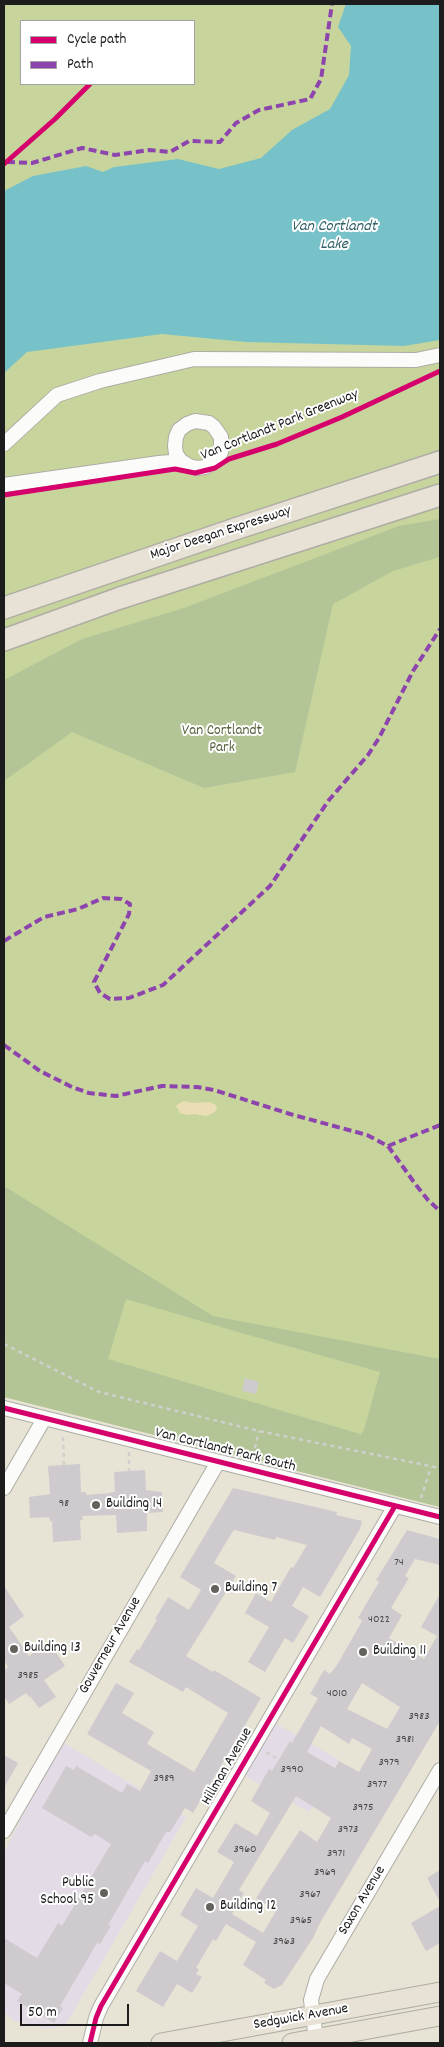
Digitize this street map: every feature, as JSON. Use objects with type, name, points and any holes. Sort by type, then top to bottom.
[{"type":"highway","points":[[358,489],[440,447]]},
{"type":"highway","name":"Major Deegan Expressway","points":[[4,608],[58,588],[440,462]]},
{"type":"highway","name":"Major Deegan Expressway","points":[[10,639],[120,598],[368,520],[440,495]]},
{"type":"highway","points":[[368,520],[440,510]]},
{"type":"main road","name":"Sedgwick Avenue","points":[[161,2043],[440,1992]]},
{"type":"main road","name":"Sedgwick Avenue","points":[[292,2043],[440,2016]]},
{"type":"street","points":[[4,444],[57,395],[100,381],[194,359],[416,360],[440,355]]},
{"type":"street","points":[[4,485],[124,466],[181,461]]},
{"type":"street","name":"Van Cortlandt Park South","points":[[4,1408],[440,1518]]},
{"type":"street","points":[[4,1488],[44,1419]]},
{"type":"street","name":"Gouverneur Avenue","points":[[4,1831],[218,1462]]},
{"type":"street","name":"Hillman Avenue","points":[[90,2043],[101,2006],[395,1506]]},
{"type":"street","name":"Saxon Avenue","points":[[316,2039],[312,2000],[317,1979],[440,1770]]},
{"type":"path","points":[[4,1344],[99,1392],[259,1431],[440,1468]]},
{"type":"path","points":[[62,1423],[64,1465]]},
{"type":"path","points":[[250,1470],[259,1431]]},
{"type":"path","points":[[417,1512],[432,1467]]},
{"type":"path","points":[[266,1752],[279,1760]]},
{"type":"shaded area","points":[[273,1722],[339,1760],[309,1812],[243,1775]]},
{"type":"shaded area","points":[[63,1742],[186,1817],[65,2026],[46,2029],[15,2021],[4,2013],[4,1853],[47,1765]]},
{"type":"green space","name":"Van Cortlandt Park","points":[[4,4],[440,4],[440,1507],[4,1397]]},
{"type":"green space","points":[[440,519],[440,557],[393,571],[333,604],[295,772],[204,788],[72,732],[4,781],[4,680],[82,639],[184,608],[399,526]]},
{"type":"green space","points":[[4,1186],[213,1316],[440,1359],[440,1507],[4,1397]],"holes":[[[126,1299],[380,1372],[364,1430],[359,1437],[360,1434],[108,1359]]]},
{"type":"sand","points":[[183,1101],[193,1103],[209,1102],[216,1105],[217,1109],[206,1116],[187,1115],[180,1113],[176,1106]]},
{"type":"water","name":"Van Cortlandt Lake","points":[[346,4],[440,4],[440,340],[404,346],[246,342],[162,334],[27,352],[4,373],[4,191],[33,176],[86,166],[103,172],[114,167],[178,159],[219,169],[261,158],[292,130],[330,109],[349,75],[351,46],[338,27]]},
{"type":"building","points":[[245,1378],[259,1382],[256,1394],[242,1391]]},
{"type":"building","name":"Building 14","points":[[80,1464],[81,1492],[86,1492],[86,1495],[115,1492],[114,1472],[145,1470],[146,1490],[162,1492],[163,1512],[147,1513],[147,1531],[117,1533],[116,1515],[82,1516],[83,1520],[80,1520],[81,1540],[53,1542],[52,1521],[50,1521],[49,1517],[30,1518],[29,1497],[50,1494],[48,1466]]},
{"type":"building","points":[[233,1488],[337,1512],[336,1515],[362,1521],[360,1529],[320,1597],[303,1587],[292,1606],[309,1616],[293,1643],[285,1638],[265,1672],[248,1662],[269,1627],[245,1613],[256,1593],[271,1602],[291,1567],[293,1568],[307,1545],[276,1537],[275,1540],[234,1530],[225,1544],[214,1563],[236,1576],[186,1656],[261,1698],[193,1813],[185,1808],[170,1832],[166,1832],[148,1863],[145,1861],[108,1925],[111,1926],[100,1944],[97,1943],[60,2006],[63,2008],[54,2023],[17,2001],[22,1994],[4,1983],[4,1938],[37,1958],[58,1923],[62,1926],[111,1844],[95,1834],[91,1837],[42,1808],[66,1766],[74,1770],[76,1766],[122,1793],[127,1784],[140,1791],[151,1771],[87,1734],[116,1683],[134,1693],[122,1713],[154,1732],[147,1744],[194,1772],[228,1713],[186,1687],[183,1692],[129,1662],[137,1649],[139,1650],[157,1620],[155,1619],[168,1597],[189,1610],[201,1590],[180,1577]]},
{"type":"building","points":[[407,1530],[440,1539],[440,1565],[415,1559],[405,1576],[409,1578],[391,1608],[402,1615],[389,1638],[424,1659],[437,1636],[421,1627],[440,1594],[440,1721],[320,1923],[313,1938],[282,1985],[274,1989],[264,1983],[266,1980],[243,1965],[256,1942],[226,1924],[216,1941],[213,1939],[196,1968],[199,1969],[196,1974],[202,1977],[192,1993],[177,1984],[163,2007],[136,1991],[160,1951],[177,1961],[198,1926],[180,1915],[196,1888],[213,1898],[234,1862],[217,1852],[235,1823],[257,1836],[270,1813],[251,1801],[269,1769],[272,1771],[290,1741],[292,1743],[318,1698],[310,1694],[324,1670],[330,1674],[361,1623],[362,1620],[358,1618],[379,1582],[376,1580]],"holes":[[[362,1683],[400,1707],[387,1729],[347,1709]],[[321,1726],[349,1744],[352,1738],[372,1749],[359,1772],[339,1761],[335,1768],[307,1752]],[[296,1796],[331,1818],[317,1842],[300,1830],[256,1898],[276,1911],[263,1933],[232,1914],[244,1893],[239,1890]]]},
{"type":"building","name":"Building 13","points":[[4,1586],[24,1616],[9,1627],[29,1656],[49,1642],[65,1666],[44,1680],[56,1697],[39,1708],[26,1693],[9,1704],[4,1696],[4,1671],[8,1667],[4,1660]]},
{"type":"building","points":[[4,1755],[18,1763],[4,1788]]},
{"type":"building","points":[[440,1870],[440,1902],[427,1878]]},
{"type":"building","points":[[440,1906],[440,1943],[426,1951],[411,1923]]},
{"type":"marked path","points":[[7,162],[32,163],[82,148],[115,155],[149,150],[170,152],[189,141],[220,142],[236,123],[259,110],[310,99],[321,79],[332,4]]},
{"type":"marked path","points":[[4,941],[44,917],[78,909],[103,898],[121,899],[130,904],[129,914],[94,982],[100,993],[110,999],[129,998],[163,985],[270,886],[329,800],[368,755],[379,738],[413,671],[440,629]]},
{"type":"marked path","points":[[4,1045],[40,1071],[89,1093],[116,1096],[162,1086],[197,1087],[214,1090],[290,1114],[367,1135],[388,1146],[416,1185],[440,1211]]},
{"type":"marked path","points":[[388,1146],[440,1125]]},
{"type":"cycle path","points":[[4,164],[55,119],[89,85]]},
{"type":"cycle path","name":"Van Cortlandt Park Greenway","points":[[4,495],[175,469],[195,473],[215,468],[229,459],[277,444],[342,417],[440,371]]},
{"type":"cycle path","points":[[4,1408],[440,1517]]},
{"type":"cycle path","points":[[90,2043],[101,2006],[395,1506]]},
{"type":"place","name":"Building 14","points":[[96,1505]]},
{"type":"place","name":"Building 7","points":[[215,1589]]},
{"type":"place","name":"Building 13","points":[[14,1649]]},
{"type":"place","name":"Building 11","points":[[363,1652]]},
{"type":"place","name":"Public School 95","points":[[104,1893]]},
{"type":"place","name":"Building 12","points":[[210,1907]]}]
